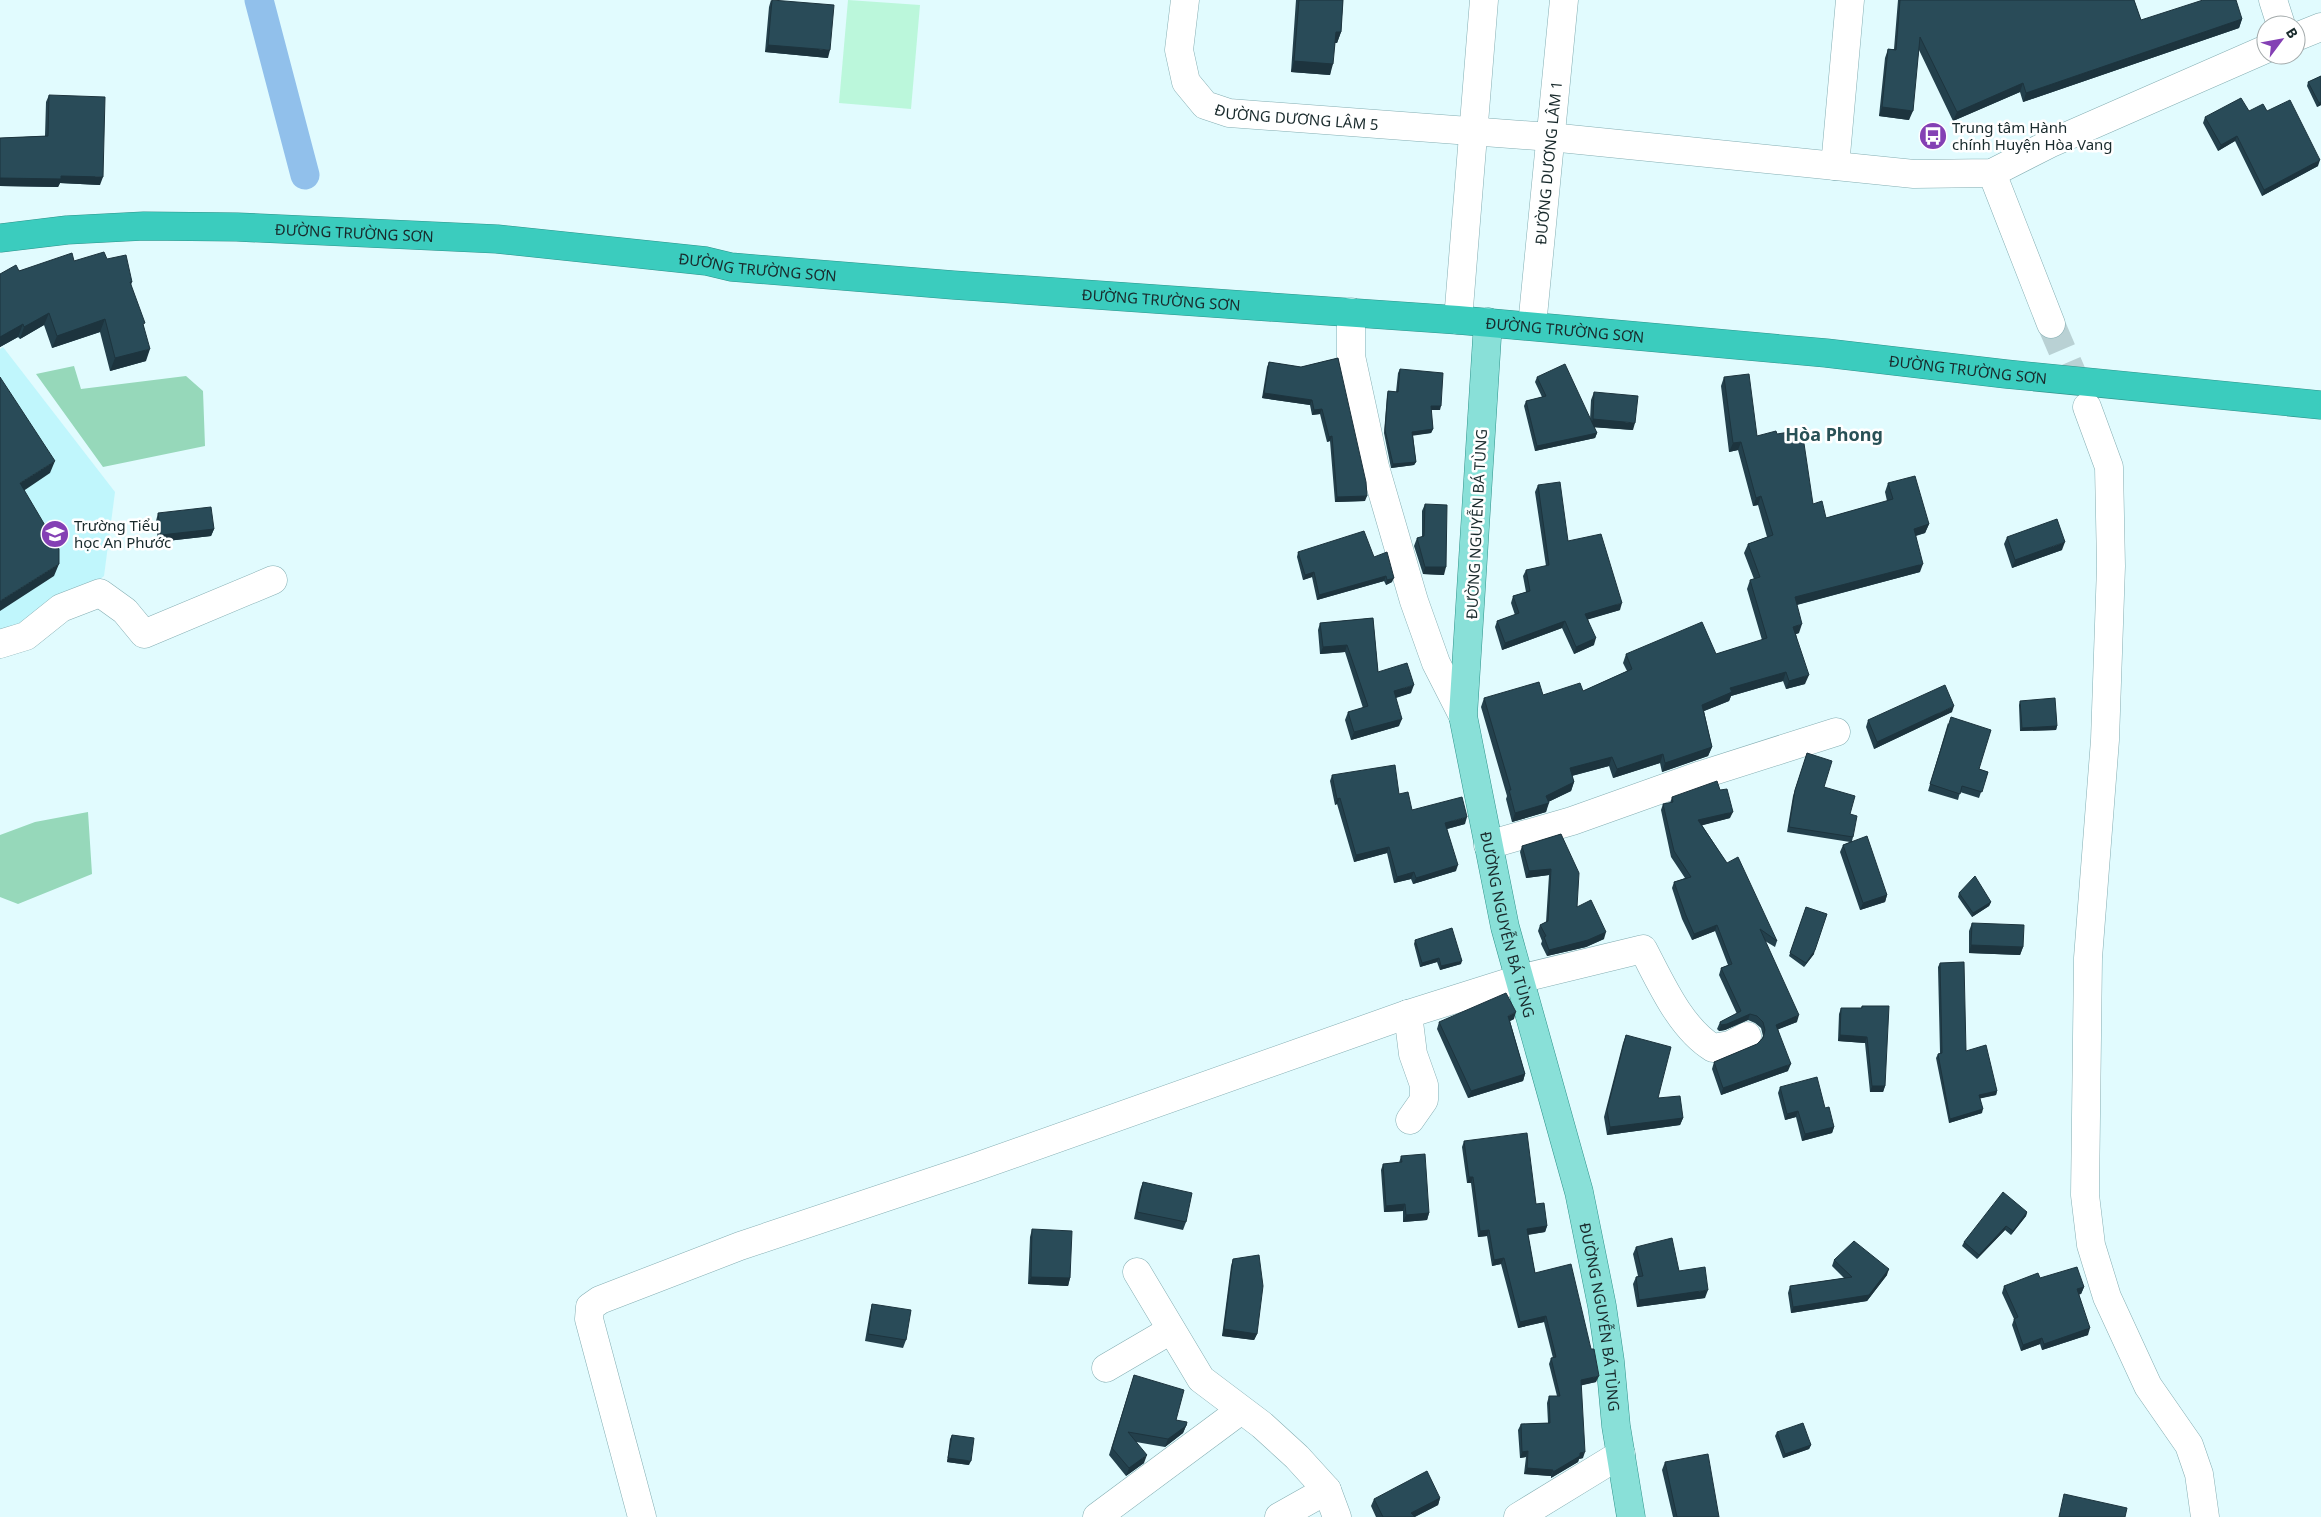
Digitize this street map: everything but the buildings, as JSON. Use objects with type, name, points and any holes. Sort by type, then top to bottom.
[{"type":"highway","name":"ĐƯỜNG TRƯỜNG SƠN","points":[[0,238],[67,230],[144,226],[237,227],[497,238],[706,261],[730,266],[943,285],[1532,326],[1826,353],[2006,374],[2321,405]]},
{"type":"main road","name":"ĐƯỜNG NGUYỄN BÁ TÙNG","points":[[1488,322],[1462,716],[1505,927],[1578,1192],[1602,1306],[1631,1517]]},
{"type":"street","name":"ĐƯỜNG DƯƠNG LÂM 5","points":[[1185,0],[1179,50],[1186,82],[1205,105],[1229,113],[1471,133],[1550,137],[1914,174],[1992,172]]},
{"type":"street","points":[[1458,320],[1471,133],[1484,0]]},
{"type":"street","name":"ĐƯỜNG DƯƠNG LÂM 1","points":[[1532,326],[1564,0]]},
{"type":"street","points":[[1835,166],[1850,0]]},
{"type":"street","points":[[2272,0],[2277,15]]},
{"type":"street","points":[[2306,33],[2321,27]]},
{"type":"street","points":[[2051,324],[1992,172],[2083,129],[2256,53]]},
{"type":"street","points":[[1351,312],[1351,356],[1375,467],[1414,601],[1436,663],[1462,716]]},
{"type":"street","points":[[2087,407],[2109,467],[2111,566],[2105,740],[2088,958],[2086,1203],[2091,1245],[2107,1297],[2148,1386],[2189,1445],[2199,1474],[2205,1517]]},
{"type":"street","points":[[0,644],[26,636],[61,608],[100,593],[125,612],[144,634],[274,580]]},
{"type":"street","points":[[1488,845],[1563,824],[1701,774],[1836,732]]},
{"type":"street","points":[[642,1517],[590,1319],[590,1307],[600,1300],[740,1246],[973,1168],[1408,1014],[1519,979],[1643,949],[1676,1010],[1706,1044],[1713,1048],[1730,1045],[1747,1036]]},
{"type":"street","points":[[1408,1014],[1413,1054],[1424,1085],[1424,1100],[1410,1120]]},
{"type":"street","points":[[1137,1272],[1201,1379],[1297,1456],[1327,1490],[1338,1517]]},
{"type":"street","points":[[1106,1368],[1171,1330]]},
{"type":"street","points":[[1097,1517],[1241,1410]]},
{"type":"street","points":[[1518,1517],[1621,1454]]},
{"type":"street","points":[[1279,1517],[1327,1490]]},
{"type":"shaded area","name":"Trường Tiểu học An Phước","points":[[3,347],[115,492],[104,576],[34,633],[0,641],[0,349]]},
{"type":"green space","points":[[848,0],[920,5],[911,109],[839,103]]},
{"type":"green space","points":[[74,366],[81,389],[186,376],[203,391],[205,446],[103,467],[36,374]]},
{"type":"green space","points":[[88,812],[92,874],[18,904],[0,897],[0,835],[35,822]]},
{"type":"waterway","points":[[259,0],[305,175]]},
{"type":"tunnel","points":[[2051,324],[2084,401]]},
{"type":"place","name":"Trung tâm Hành chính Huyện Hòa Vang","points":[[1933,136]]},
{"type":"place","name":"Trường Tiểu học An Phước","points":[[55,534]]},
{"type":"district","name":"Hòa Phong","points":[[1834,434]]}]
